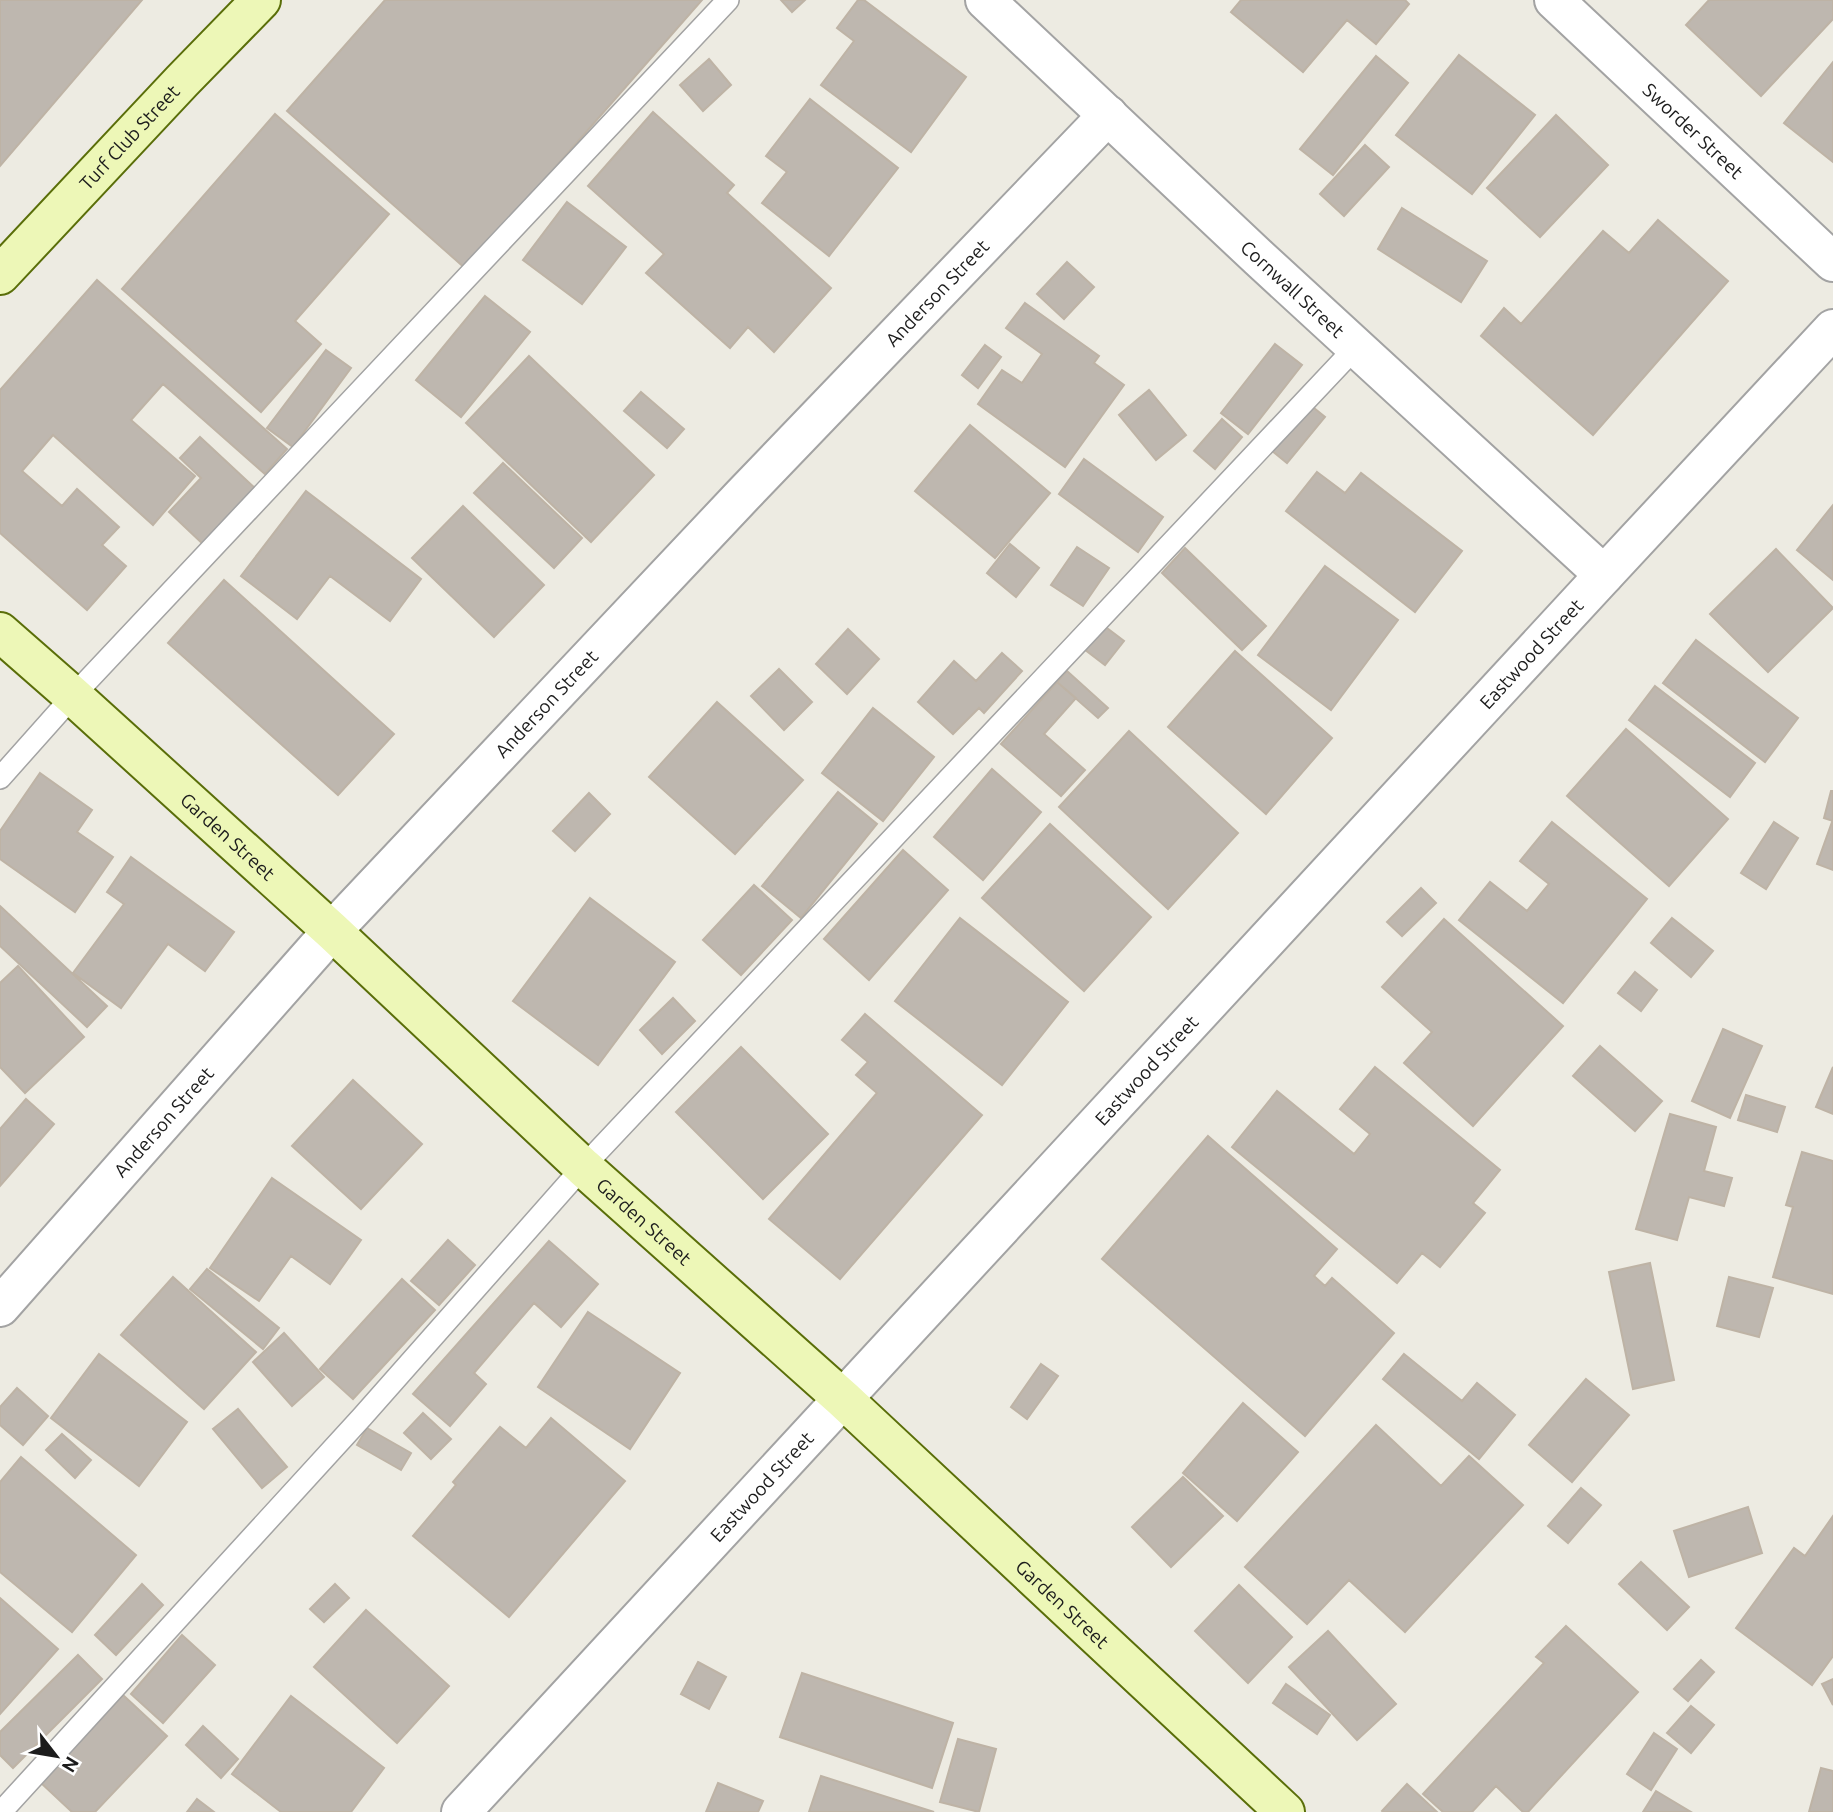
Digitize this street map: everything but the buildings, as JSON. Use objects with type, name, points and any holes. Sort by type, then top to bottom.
[{"type":"street","name":"Turf Club Street","points":[[0,275],[261,0]]},
{"type":"street","name":"Cornwall Street","points":[[985,0],[1259,258],[1604,575]]},
{"type":"street","name":"Sworder Street","points":[[1554,0],[1833,262]]},
{"type":"street","name":"Anderson Street","points":[[0,1307],[331,931],[1108,115]]},
{"type":"street","name":"Eastwood Street","points":[[461,1812],[1833,330]]},
{"type":"street","name":"Garden Street","points":[[0,632],[331,931],[583,1167],[843,1399],[1285,1812]]},
{"type":"lane","points":[[0,778],[73,696],[728,0]]},
{"type":"lane","points":[[1,1812],[362,1417],[583,1167],[1356,347]]}]
